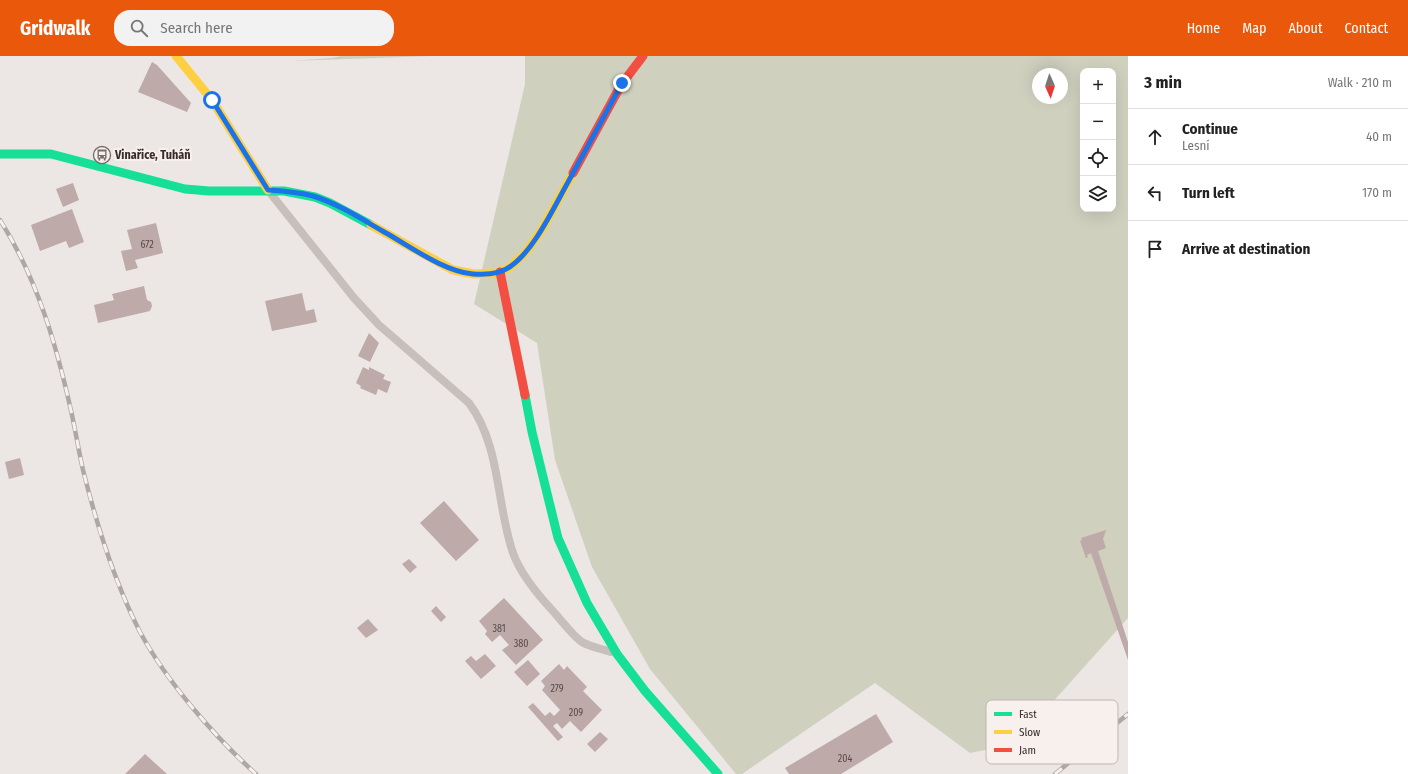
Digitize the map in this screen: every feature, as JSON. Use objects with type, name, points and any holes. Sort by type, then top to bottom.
[{"type":"street","points":[[176,56],[212,100],[268,190]]},
{"type":"street","points":[[0,154],[51,154],[184,189],[209,191],[268,190],[300,193],[330,203],[453,270],[473,274],[487,274],[500,272],[510,267],[519,260],[533,242],[549,217],[622,83],[643,56]]},
{"type":"street","points":[[500,272],[532,432],[558,538],[587,603],[617,654],[676,728],[718,774]]},
{"type":"lane","points":[[268,190],[354,298],[379,325],[469,402],[483,426],[490,449],[506,526],[513,554],[519,567],[527,580],[546,604],[581,642],[617,654]]},
{"type":"green space","points":[[341,56],[432,56],[291,61]]},
{"type":"green space","points":[[525,56],[1128,56],[1128,618],[1054,700],[986,700],[986,750],[970,753],[875,683],[742,774],[736,774],[650,669],[592,567],[555,460],[537,343],[474,304],[525,84]]},
{"type":"building","points":[[152,62],[157,65],[191,103],[187,112],[138,92]]},
{"type":"building","points":[[73,183],[79,200],[63,207],[56,189]]},
{"type":"building","points":[[72,209],[84,242],[69,248],[66,241],[40,251],[31,225]]},
{"type":"building","points":[[156,223],[163,253],[135,260],[138,268],[126,271],[121,251],[132,249],[127,230]]},
{"type":"building","points":[[144,286],[147,300],[151,302],[152,306],[150,311],[98,323],[94,305],[114,300],[112,294]]},
{"type":"building","points":[[302,293],[306,311],[314,309],[317,322],[272,331],[265,301]]},
{"type":"building","points":[[369,333],[379,343],[370,362],[358,356]]},
{"type":"building","points":[[363,367],[369,370],[369,367],[385,375],[383,379],[391,382],[387,393],[378,389],[376,395],[360,388],[361,386],[356,383]]},
{"type":"building","points":[[20,458],[24,475],[9,479],[5,462]]},
{"type":"building","points":[[444,501],[479,540],[456,561],[420,523]]},
{"type":"building","points":[[1106,530],[1103,539],[1106,548],[1098,551],[1128,642],[1128,660],[1091,553],[1087,555],[1088,557],[1086,558],[1080,541],[1082,540],[1081,538]]},
{"type":"building","points":[[409,559],[417,567],[410,573],[402,564]]},
{"type":"building","points":[[504,598],[543,640],[516,665],[502,650],[509,645],[500,635],[492,642],[485,634],[487,631],[479,621]]},
{"type":"building","points":[[436,606],[446,617],[441,622],[431,611]]},
{"type":"building","points":[[368,619],[378,630],[366,638],[357,628]]},
{"type":"building","points":[[485,654],[496,666],[481,679],[465,661],[471,656],[476,661]]},
{"type":"building","points":[[528,660],[540,674],[527,686],[514,672]]},
{"type":"building","points":[[559,664],[564,670],[567,666],[587,687],[583,691],[602,710],[581,732],[570,721],[562,729],[557,723],[553,726],[563,737],[558,741],[528,707],[533,703],[545,716],[550,712],[554,716],[560,710],[542,690],[545,686],[541,681]]},
{"type":"building","points":[[876,714],[893,742],[841,774],[789,774],[785,768]]},
{"type":"building","points":[[600,732],[608,739],[595,752],[587,744]]},
{"type":"building","points":[[145,754],[167,774],[125,774]]},
{"type":"railway","points":[[0,220],[25,266],[45,314],[60,364],[83,470],[94,512],[114,573],[131,613],[151,651],[177,689],[208,726],[256,774]]},
{"type":"railway","points":[[1118,722],[1128,714]]},
{"type":"railway","points":[[1055,774],[1067,764]]},
{"type":"traffic: fast","points":[[0,154],[51,154],[185,189],[209,191],[284,191],[315,197],[330,203],[371,225]]},
{"type":"traffic: fast","points":[[525,395],[532,432],[558,538],[587,603],[617,654],[645,691],[718,774]]},
{"type":"traffic: slow","points":[[176,56],[212,100],[268,190]]},
{"type":"traffic: slow","points":[[371,225],[453,270],[474,274],[496,273],[509,268],[525,253],[541,231],[573,173]]},
{"type":"traffic: jam","points":[[573,173],[621,85],[643,56]]},
{"type":"traffic: jam","points":[[500,272],[525,395]]},
{"type":"place","name":"Vinařice, Tuháň","points":[[102,155]]},
{"type":"route","points":[[212,100],[268,190],[300,193],[315,197],[361,219],[453,270],[473,274],[487,274],[500,272],[510,267],[519,260],[533,242],[549,217],[622,83]]}]
